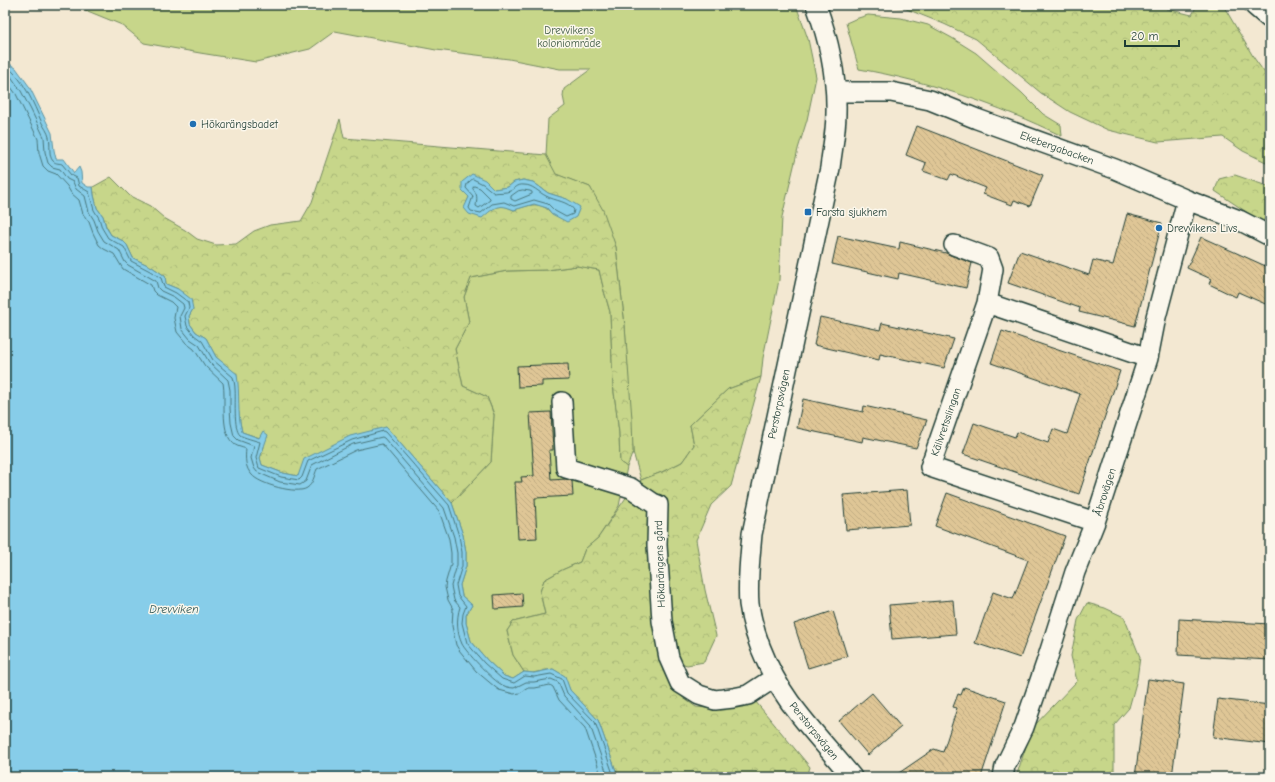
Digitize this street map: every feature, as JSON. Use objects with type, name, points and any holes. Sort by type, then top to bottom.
[{"type":"highway","points":[[1256,5],[1270,17]]},
{"type":"street","name":"Perstorpsvägen","points":[[816,5],[832,59],[836,92],[835,136],[830,168],[752,534],[748,571],[749,604],[753,625],[760,648],[774,678],[798,714],[852,777]]},
{"type":"street","name":"Ekebergabacken","points":[[836,92],[891,92],[930,100],[977,119],[1115,169],[1187,200],[1239,220],[1270,236]]},
{"type":"street","name":"Åbrovägen","points":[[1003,777],[1005,766],[1024,727],[1046,664],[1075,572],[1095,522],[1148,358],[1156,317],[1187,200]]},
{"type":"street","name":"Källvretsslingan","points":[[954,245],[989,258],[993,269],[987,303],[930,467],[1095,522]]},
{"type":"street","points":[[987,303],[1148,358]]},
{"type":"street","name":"Hökarängens gård","points":[[562,402],[566,468],[631,488],[652,503],[658,505],[657,545],[662,621],[669,658],[680,683],[699,695],[715,700],[748,695],[774,678]]},
{"type":"green space","name":"Drevvikens koloniområde","points":[[73,5],[796,5],[808,39],[816,77],[807,120],[798,149],[782,217],[779,280],[763,358],[761,377],[728,389],[690,425],[694,445],[682,462],[641,480],[633,452],[625,326],[616,247],[590,187],[555,174],[546,155],[548,119],[565,106],[563,96],[564,89],[591,69],[560,69],[509,59],[436,50],[335,31],[310,49],[256,62],[144,43],[122,25]]},
{"type":"green space","points":[[885,5],[1164,5],[1167,9],[1192,15],[1197,5],[1223,5],[1254,58],[1267,76],[1270,92],[1270,164],[1243,151],[1223,137],[1158,142],[1108,130],[1070,112],[1041,93],[976,39],[904,8]]},
{"type":"green space","points":[[868,15],[901,18],[928,25],[952,38],[976,53],[1022,93],[1043,114],[1061,125],[1062,136],[1013,114],[963,95],[911,80],[859,69],[846,23]]},
{"type":"green space","points":[[340,119],[344,138],[546,155],[556,174],[590,187],[603,210],[616,247],[625,326],[632,419],[633,452],[627,467],[620,462],[619,433],[613,384],[610,312],[599,270],[577,266],[547,270],[507,271],[471,278],[464,297],[469,322],[455,349],[463,386],[487,397],[494,415],[491,462],[452,503],[386,427],[298,476],[283,473],[262,465],[260,458],[264,447],[260,438],[242,432],[238,408],[225,365],[216,357],[206,338],[196,332],[190,324],[189,316],[193,309],[178,289],[166,284],[165,276],[152,267],[133,258],[127,245],[123,241],[111,235],[103,216],[97,208],[93,187],[111,177],[130,196],[150,206],[164,218],[197,239],[216,245],[236,244],[254,231],[270,225],[301,221],[312,202]],"holes":[[[485,180],[494,189],[508,187],[514,182],[523,180],[533,182],[548,193],[567,199],[552,214],[539,205],[530,205],[514,210],[504,206],[493,208],[467,202],[469,197]]]},
{"type":"green space","points":[[1235,175],[1270,187],[1270,226],[1266,225],[1215,191],[1219,179]]},
{"type":"green space","points":[[577,266],[599,270],[610,312],[613,384],[619,433],[620,462],[627,467],[619,506],[598,538],[585,549],[580,562],[544,580],[540,592],[545,614],[513,622],[507,631],[513,655],[524,672],[513,679],[504,676],[487,660],[471,641],[466,623],[466,615],[472,605],[462,596],[460,585],[466,566],[466,552],[463,535],[452,503],[491,462],[494,414],[487,397],[463,386],[455,349],[469,322],[464,297],[471,278],[507,271],[547,270]]},
{"type":"green space","points":[[761,377],[731,486],[711,505],[696,540],[705,590],[716,636],[704,662],[687,665],[665,658],[666,675],[682,697],[696,707],[718,709],[755,701],[810,767],[807,777],[615,777],[616,771],[598,720],[570,690],[564,676],[553,669],[532,673],[524,672],[513,655],[507,631],[513,622],[545,614],[540,592],[544,580],[580,562],[585,549],[598,538],[632,489],[641,480],[682,462],[694,445],[690,425],[728,389]]},
{"type":"green space","points":[[1087,603],[1105,608],[1124,617],[1140,657],[1137,679],[1129,708],[1114,725],[1114,777],[1016,777],[1032,728],[1077,681],[1071,656],[1078,620]]},
{"type":"water","name":"Drevviken","points":[[5,61],[16,68],[29,86],[52,133],[56,159],[64,159],[74,173],[79,167],[82,183],[88,187],[93,187],[97,208],[103,216],[106,227],[111,235],[123,241],[127,245],[133,258],[152,267],[165,276],[166,284],[178,289],[191,299],[193,309],[189,316],[190,324],[196,332],[206,338],[216,357],[237,374],[242,432],[259,438],[263,431],[268,435],[260,458],[262,465],[283,473],[298,476],[304,459],[350,436],[386,427],[452,503],[463,535],[466,552],[466,566],[460,585],[462,596],[472,605],[466,615],[466,623],[471,641],[487,660],[504,676],[513,679],[524,672],[534,673],[553,669],[565,676],[570,690],[598,720],[616,771],[615,777],[5,777]]},
{"type":"water","points":[[472,174],[485,180],[494,189],[508,187],[514,182],[523,180],[533,182],[548,193],[567,199],[580,207],[576,217],[567,222],[552,214],[547,208],[534,204],[514,210],[504,207],[497,207],[482,218],[469,214],[464,208],[469,197],[462,190],[462,182]]},
{"type":"building","points":[[917,126],[1043,175],[1030,206],[1014,200],[1012,205],[983,194],[986,188],[951,174],[948,180],[923,171],[926,163],[906,155]]},
{"type":"building","points":[[1127,214],[1162,223],[1135,326],[1079,312],[1080,308],[1008,283],[1020,251],[1089,275],[1093,260],[1113,265]]},
{"type":"building","points":[[838,236],[899,249],[900,242],[946,253],[972,263],[966,288],[899,273],[898,279],[832,264]]},
{"type":"building","points":[[1201,237],[1270,268],[1270,306],[1238,292],[1236,297],[1209,284],[1211,279],[1187,268]]},
{"type":"building","points":[[820,317],[880,330],[882,323],[954,339],[944,368],[880,354],[879,360],[814,345]]},
{"type":"building","points":[[1002,331],[1120,371],[1079,494],[963,454],[974,423],[1015,437],[1017,432],[1048,443],[1053,429],[1067,434],[1080,394],[991,363]]},
{"type":"building","points":[[568,364],[569,380],[542,381],[542,386],[518,387],[517,366]]},
{"type":"building","points":[[803,399],[863,412],[864,406],[927,420],[916,448],[863,437],[862,442],[797,428]]},
{"type":"building","points":[[551,412],[553,450],[549,450],[551,480],[566,479],[572,481],[573,496],[535,498],[537,538],[518,539],[515,482],[522,482],[521,477],[534,476],[530,413]]},
{"type":"building","points":[[907,490],[910,525],[846,530],[843,495]]},
{"type":"building","points":[[947,493],[1065,536],[1020,658],[975,643],[993,592],[1013,599],[1028,560],[935,526]]},
{"type":"building","points":[[522,593],[523,607],[495,609],[494,595]]},
{"type":"building","points":[[953,600],[956,634],[892,639],[889,605]]},
{"type":"building","points":[[833,611],[847,656],[808,668],[794,624]]},
{"type":"building","points":[[1179,619],[1270,624],[1270,660],[1178,655]]},
{"type":"building","points":[[1148,679],[1184,684],[1172,777],[1135,777]]},
{"type":"building","points":[[964,687],[1006,701],[981,777],[893,777],[934,749],[943,752],[957,708],[953,707],[958,694],[961,695]]},
{"type":"building","points":[[872,693],[901,727],[868,755],[839,721]]},
{"type":"building","points":[[1218,699],[1270,705],[1270,744],[1213,737]]},
{"type":"place","name":"Hökarängsbadet","points":[[193,124]]},
{"type":"place","name":"Farsta sjukhem","points":[[808,212]]},
{"type":"place","name":"Drevvikens Livs","points":[[1159,228]]}]
